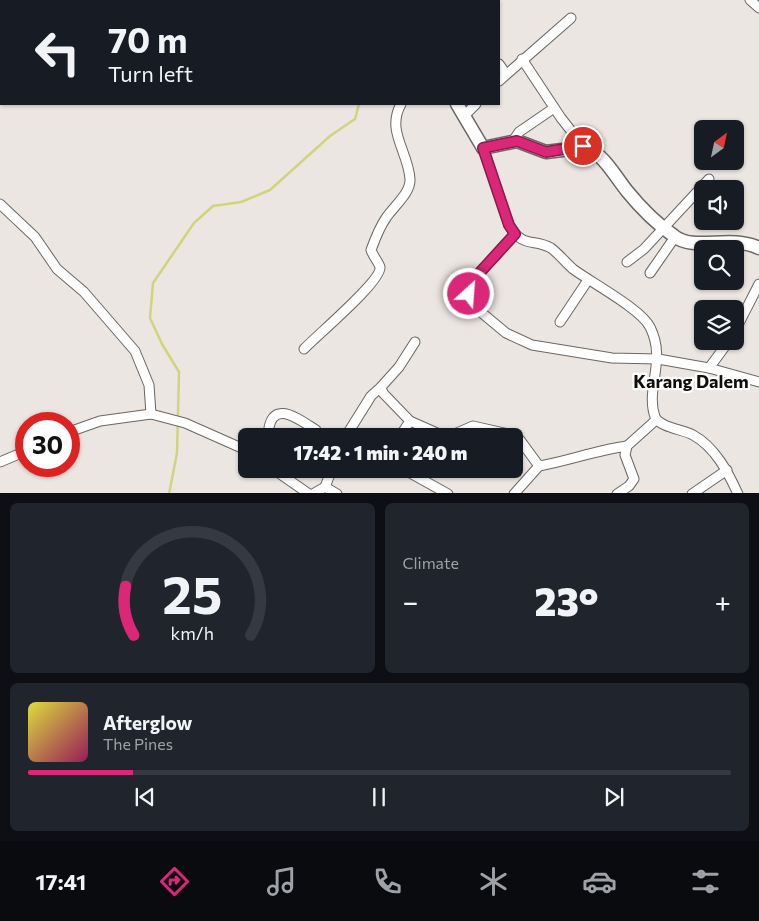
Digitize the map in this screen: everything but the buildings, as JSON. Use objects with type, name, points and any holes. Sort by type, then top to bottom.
[{"type":"street","points":[[750,0],[759,8]]},
{"type":"street","points":[[500,80],[571,18]]},
{"type":"street","points":[[522,59],[554,108],[583,146],[592,150],[601,158],[628,192],[675,237],[686,243],[732,240],[747,242],[759,248]]},
{"type":"street","points":[[500,65],[506,74]]},
{"type":"street","points":[[304,349],[352,304],[379,274],[380,267],[371,250],[386,218],[406,191],[410,180],[395,127],[396,115],[401,105]]},
{"type":"street","points":[[458,105],[483,148],[509,225],[515,234],[529,243],[549,247],[588,280],[645,319],[654,339],[658,358],[653,392],[653,411],[656,420],[693,435],[704,442],[727,470],[738,493]]},
{"type":"street","points":[[464,116],[475,105]]},
{"type":"street","points":[[513,141],[519,132],[554,108]]},
{"type":"street","points":[[483,148],[513,141],[522,142],[546,152],[583,146]]},
{"type":"street","points":[[627,262],[644,249],[709,179]]},
{"type":"street","points":[[0,204],[35,237],[57,269],[84,292],[135,351],[149,385],[152,414]]},
{"type":"street","points":[[515,234],[472,281],[469,294],[476,308],[506,333],[532,345],[612,358],[658,358],[710,368],[759,382]]},
{"type":"street","points":[[650,273],[675,237]]},
{"type":"street","points":[[560,322],[588,280]]},
{"type":"street","points":[[744,313],[759,284]]},
{"type":"street","points":[[351,428],[371,396],[399,367],[415,342]]},
{"type":"street","points":[[710,368],[723,350]]},
{"type":"street","points":[[381,387],[410,421],[426,428]]},
{"type":"street","points":[[270,428],[278,414],[282,412],[290,414],[313,428]]},
{"type":"street","points":[[80,428],[100,421],[152,414],[185,423],[238,446]]},
{"type":"street","points":[[515,493],[539,466],[566,461],[606,448],[627,446],[656,420]]},
{"type":"street","points":[[405,428],[410,421]]},
{"type":"street","points":[[468,428],[473,426],[482,428]]},
{"type":"street","points":[[523,444],[539,466]]},
{"type":"street","points":[[618,493],[632,483],[634,479],[625,456],[627,446]]},
{"type":"street","points":[[0,462],[15,456]]},
{"type":"street","points":[[693,493],[727,470]]},
{"type":"street","points":[[286,478],[308,493]]},
{"type":"street","points":[[315,493],[325,487],[328,478]]},
{"type":"street","points":[[419,478],[446,493]]},
{"type":"street","points":[[325,487],[335,493]]},
{"type":"waterway","points":[[169,493],[177,453],[179,372],[162,344],[150,318],[153,283],[194,223],[213,206],[241,202],[270,190],[330,136],[355,119],[359,105]]},
{"type":"district","name":"Karang Dalem","points":[[691,381]]},
{"type":"route","points":[[469,294],[469,287],[472,281],[515,234],[509,225],[483,148],[504,142],[517,141],[546,152],[583,146]]}]
